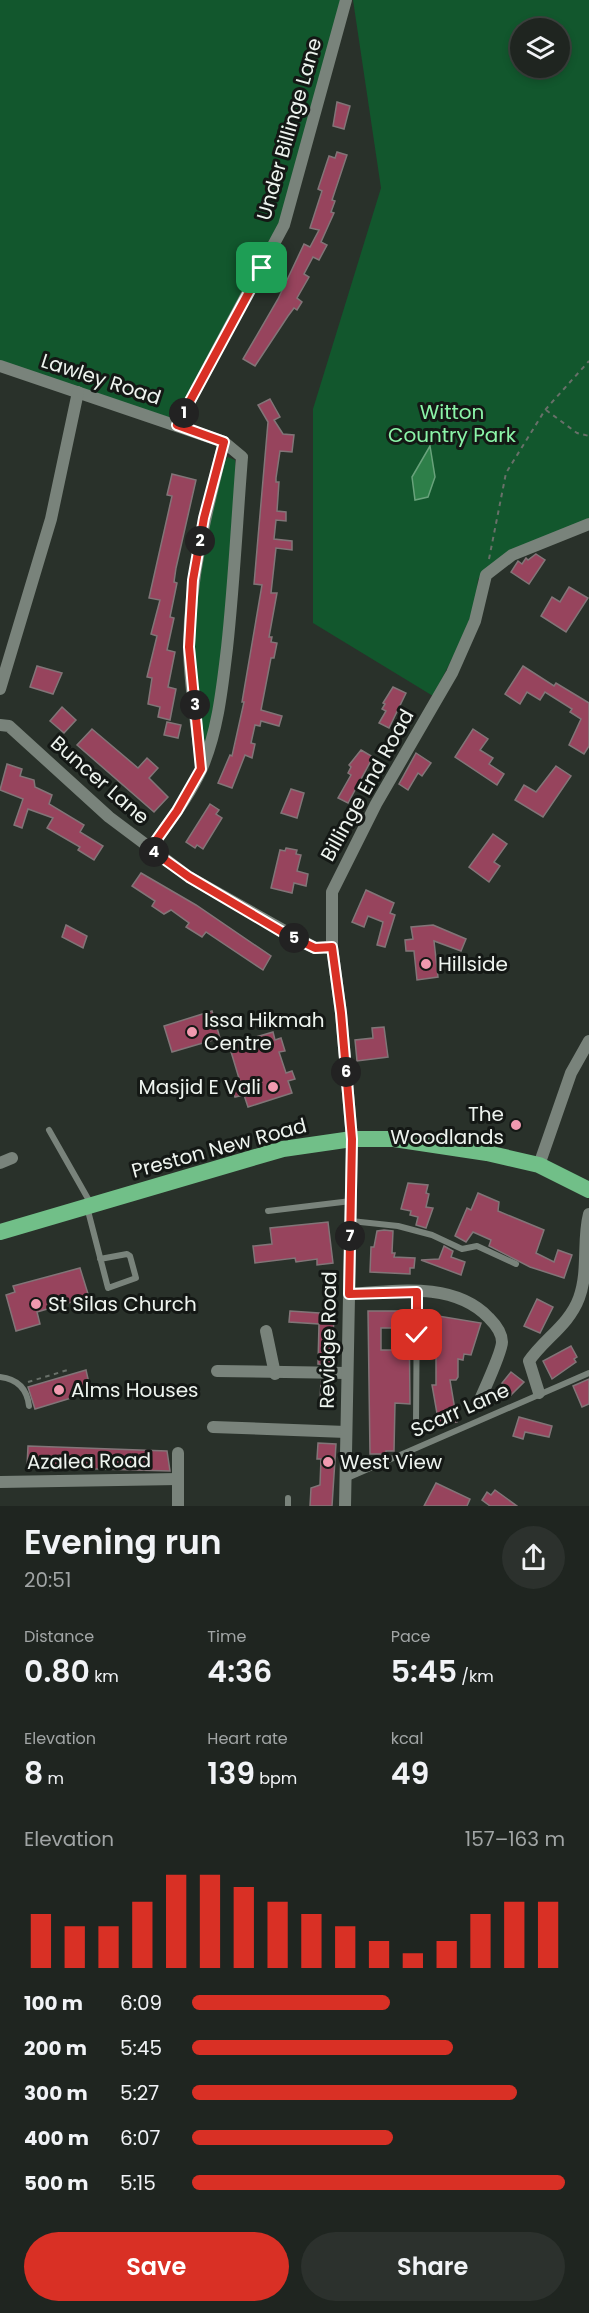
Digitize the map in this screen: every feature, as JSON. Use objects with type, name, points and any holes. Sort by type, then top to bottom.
[{"type":"highway","name":"Preston New Road","points":[[0,1232],[283,1149],[352,1139],[394,1138],[487,1153],[539,1165],[589,1191]]},
{"type":"street","name":"Under Billinge Lane","points":[[177,425],[284,225],[346,0]]},
{"type":"street","name":"Lawley Road","points":[[0,366],[224,442]]},
{"type":"street","points":[[0,689],[51,519],[78,392]]},
{"type":"street","points":[[150,849],[177,811],[201,769],[213,736],[221,701],[242,457],[224,442],[204,518],[193,580],[189,647],[201,769]]},
{"type":"street","points":[[486,575],[512,555],[589,524]]},
{"type":"street","name":"Billinge End Road","points":[[352,1139],[341,1013],[332,947],[332,892],[376,804],[452,673],[475,621],[486,575]]},
{"type":"street","name":"Buncer Lane","points":[[0,725],[9,726],[109,817],[189,877],[284,933],[315,948],[332,947]]},
{"type":"street","points":[[539,1165],[571,1073],[589,1041]]},
{"type":"street","name":"Revidge Road","points":[[345,1506],[352,1139]]},
{"type":"street","points":[[539,1393],[529,1361],[537,1350],[556,1335],[579,1298],[589,1214]]},
{"type":"street","points":[[349,1294],[417,1292],[450,1294],[479,1307],[498,1327],[502,1342],[479,1402]]},
{"type":"street","points":[[266,1331],[275,1374]]},
{"type":"street","points":[[217,1371],[275,1374],[347,1373]]},
{"type":"street","points":[[213,1427],[346,1431]]},
{"type":"street","points":[[178,1452],[178,1506]]},
{"type":"street","name":"Azalea Road","points":[[0,1482],[178,1479]]},
{"type":"lane","points":[[49,1130],[88,1205],[100,1259],[108,1288],[136,1278],[130,1256],[127,1254],[100,1259]]},
{"type":"lane","points":[[268,1211],[351,1201]]},
{"type":"lane","points":[[350,1221],[398,1226],[432,1234],[462,1249],[477,1246],[516,1264]]},
{"type":"lane","points":[[416,1423],[417,1292]]},
{"type":"lane","name":"Scarr Lane","points":[[345,1479],[589,1373]]},
{"type":"lane","points":[[0,1377],[20,1384],[28,1397],[29,1406]]},
{"type":"lane","points":[[288,1498],[288,1506]]},
{"type":"path","points":[[486,575],[506,473],[545,410],[589,361]]},
{"type":"path","points":[[545,410],[577,433],[589,436]]},
{"type":"path","points":[[20,1384],[71,1369]]},
{"type":"green space","points":[[0,0],[346,0],[284,225],[177,425],[0,366]]},
{"type":"green space","name":"Witton Country Park","points":[[353,0],[589,0],[589,520],[495,563],[478,579],[476,601],[463,637],[433,696],[313,623],[313,409],[381,188]]},
{"type":"green space","points":[[228,457],[235,460],[236,468],[226,607],[213,711],[206,745],[202,746],[195,663],[196,613],[209,527],[223,462]]},
{"type":"shaded area","points":[[430,446],[435,477],[428,497],[415,500],[412,477]]},
{"type":"building","points":[[337,102],[350,106],[344,129],[333,126]]},
{"type":"building","points":[[337,152],[347,155],[332,200],[335,201],[331,212],[334,213],[321,242],[327,245],[319,260],[313,257],[304,274],[309,277],[297,298],[302,302],[297,310],[294,308],[288,316],[255,366],[243,359],[278,299],[304,244],[310,247],[319,230],[310,228],[322,191],[318,189],[329,156],[335,158]]},
{"type":"building","points":[[270,399],[280,417],[274,420],[283,434],[294,435],[292,452],[280,451],[276,478],[276,482],[279,482],[277,511],[286,512],[286,521],[276,520],[274,539],[292,541],[292,550],[276,548],[271,593],[277,593],[269,637],[272,637],[271,642],[277,643],[274,658],[271,658],[261,710],[282,716],[279,726],[261,721],[260,726],[255,725],[251,743],[255,744],[252,758],[245,755],[232,788],[218,783],[230,755],[232,756],[244,702],[242,702],[262,585],[254,584],[268,422],[258,405]]},
{"type":"building","points":[[172,474],[196,480],[176,568],[174,582],[177,583],[170,617],[174,618],[167,650],[175,652],[168,687],[176,689],[170,720],[158,717],[160,707],[148,704],[152,678],[147,677],[157,636],[151,634],[160,600],[149,598],[172,496],[167,495]]},
{"type":"building","points":[[536,554],[545,560],[529,584],[511,572],[518,561],[522,564],[526,558],[528,560]]},
{"type":"building","points":[[569,587],[588,598],[566,632],[541,616],[552,597],[560,602]]},
{"type":"building","points":[[37,666],[62,673],[53,694],[30,687]]},
{"type":"building","points":[[523,666],[554,686],[556,683],[589,703],[589,746],[584,754],[569,745],[581,719],[570,712],[572,709],[545,692],[540,700],[527,692],[520,704],[505,694]]},
{"type":"building","points":[[393,687],[406,693],[389,728],[379,723],[386,711],[382,709],[385,704],[383,703]]},
{"type":"building","points":[[62,707],[76,720],[64,733],[50,721]]},
{"type":"building","points":[[167,722],[181,725],[178,738],[164,735]]},
{"type":"building","points":[[92,729],[138,768],[147,758],[158,768],[149,778],[168,797],[154,812],[77,745]]},
{"type":"building","points":[[473,729],[488,739],[480,750],[493,758],[489,764],[504,774],[497,785],[455,757]]},
{"type":"building","points":[[361,750],[373,757],[348,803],[338,798],[351,775],[348,773],[351,767],[349,765]]},
{"type":"building","points":[[416,753],[431,763],[422,776],[418,773],[408,790],[399,784]]},
{"type":"building","points":[[7,764],[22,769],[20,776],[34,780],[35,787],[52,795],[49,804],[84,825],[80,832],[103,846],[94,860],[78,850],[80,847],[47,828],[53,818],[28,809],[22,828],[14,825],[23,799],[0,790]]},
{"type":"building","points":[[556,766],[571,776],[543,817],[515,800],[524,785],[536,792]]},
{"type":"building","points":[[291,789],[304,793],[297,818],[281,813]]},
{"type":"building","points":[[210,804],[219,810],[216,814],[222,818],[203,849],[197,845],[195,848],[186,842]]},
{"type":"building","points":[[493,834],[507,844],[494,862],[500,866],[489,882],[469,867]]},
{"type":"building","points":[[286,848],[297,850],[296,854],[301,855],[297,871],[308,874],[306,886],[294,883],[292,893],[271,888],[280,850],[285,851]]},
{"type":"building","points":[[141,873],[196,905],[271,956],[263,970],[206,932],[202,937],[186,927],[189,923],[171,910],[164,914],[152,906],[155,901],[132,886]]},
{"type":"building","points":[[366,890],[394,903],[390,913],[395,915],[385,947],[377,945],[383,922],[368,916],[364,927],[352,922]]},
{"type":"building","points":[[66,925],[87,936],[83,948],[62,937]]},
{"type":"building","name":"Hillside","points":[[433,925],[466,939],[461,951],[434,941],[438,977],[417,980],[414,951],[406,951],[405,940],[413,939],[411,927]]},
{"type":"building","name":"Issa Hikmah Centre","points":[[212,1011],[220,1038],[172,1052],[164,1026]]},
{"type":"building","points":[[384,1027],[388,1057],[357,1061],[355,1040],[373,1038],[372,1028]]},
{"type":"building","points":[[273,1032],[275,1040],[281,1038],[285,1051],[279,1052],[286,1073],[292,1071],[295,1079],[288,1081],[292,1093],[248,1107],[244,1095],[235,1097],[232,1087],[241,1085],[229,1045]]},
{"type":"building","points":[[408,1183],[428,1185],[426,1193],[429,1194],[426,1207],[433,1208],[426,1228],[416,1225],[418,1217],[410,1215],[411,1211],[401,1209]]},
{"type":"building","points":[[478,1193],[499,1202],[498,1211],[544,1230],[536,1253],[554,1262],[558,1250],[572,1255],[564,1278],[530,1267],[489,1246],[491,1240],[473,1232],[466,1242],[455,1236],[467,1208],[471,1210]]},
{"type":"building","points":[[328,1222],[333,1263],[317,1265],[317,1259],[296,1262],[295,1258],[255,1263],[253,1246],[272,1244],[270,1228]]},
{"type":"building","points":[[377,1231],[393,1231],[392,1253],[395,1253],[394,1257],[415,1258],[414,1268],[410,1268],[410,1274],[370,1272],[371,1247],[374,1247]]},
{"type":"building","points":[[444,1246],[453,1251],[451,1257],[465,1262],[461,1275],[421,1260],[439,1259]]},
{"type":"building","name":"St Silas Church","points":[[80,1268],[89,1297],[37,1312],[40,1324],[16,1331],[6,1295],[15,1292],[13,1286]]},
{"type":"building","points":[[537,1299],[553,1307],[540,1333],[524,1326]]},
{"type":"building","points":[[290,1311],[334,1314],[332,1365],[318,1364],[319,1324],[289,1322]]},
{"type":"building","points":[[368,1311],[409,1311],[410,1404],[395,1403],[394,1451],[386,1451],[386,1454],[370,1454]],"holes":[[[381,1328],[398,1328],[398,1350],[381,1350]]]},
{"type":"building","points":[[426,1314],[481,1323],[471,1355],[464,1354],[463,1360],[458,1359],[458,1377],[456,1380],[450,1380],[457,1422],[439,1425],[432,1385],[436,1385],[436,1351],[422,1349]]},
{"type":"building","points":[[571,1346],[577,1357],[574,1359],[576,1362],[552,1379],[543,1361]]},
{"type":"building","name":"Alms Houses","points":[[86,1370],[91,1392],[35,1409],[28,1387]]},
{"type":"building","points":[[511,1372],[524,1382],[511,1395],[503,1389],[506,1386],[502,1383]]},
{"type":"building","points":[[589,1379],[589,1404],[582,1407],[573,1386]]},
{"type":"building","points":[[321,1381],[331,1381],[331,1403],[320,1403]]},
{"type":"building","points":[[519,1417],[552,1426],[549,1437],[525,1432],[523,1439],[513,1436]]},
{"type":"building","points":[[318,1443],[336,1444],[332,1506],[310,1506],[311,1488],[320,1485],[321,1459],[317,1459]]},
{"type":"building","points":[[28,1446],[167,1451],[170,1471],[27,1467]]},
{"type":"building","points":[[436,1483],[470,1499],[467,1506],[424,1506]]},
{"type":"building","points":[[495,1490],[517,1506],[490,1506],[482,1500],[487,1492],[491,1495]]},
{"type":"place","name":"Hillside","points":[[426,964]]},
{"type":"place","name":"Issa Hikmah Centre","points":[[192,1032]]},
{"type":"place","name":"Masjid E Vali","points":[[273,1087]]},
{"type":"place","name":"The Woodlands","points":[[516,1125]]},
{"type":"place","name":"St Silas Church","points":[[36,1304]]},
{"type":"place","name":"Alms Houses","points":[[59,1390]]},
{"type":"place","name":"West View","points":[[328,1462]]},
{"type":"route","points":[[262,268],[177,425],[224,442],[204,518],[193,580],[189,647],[201,769],[177,811],[150,849],[189,877],[284,933],[315,948],[332,947],[341,1013],[352,1139],[349,1294],[417,1292],[417,1335]]}]
